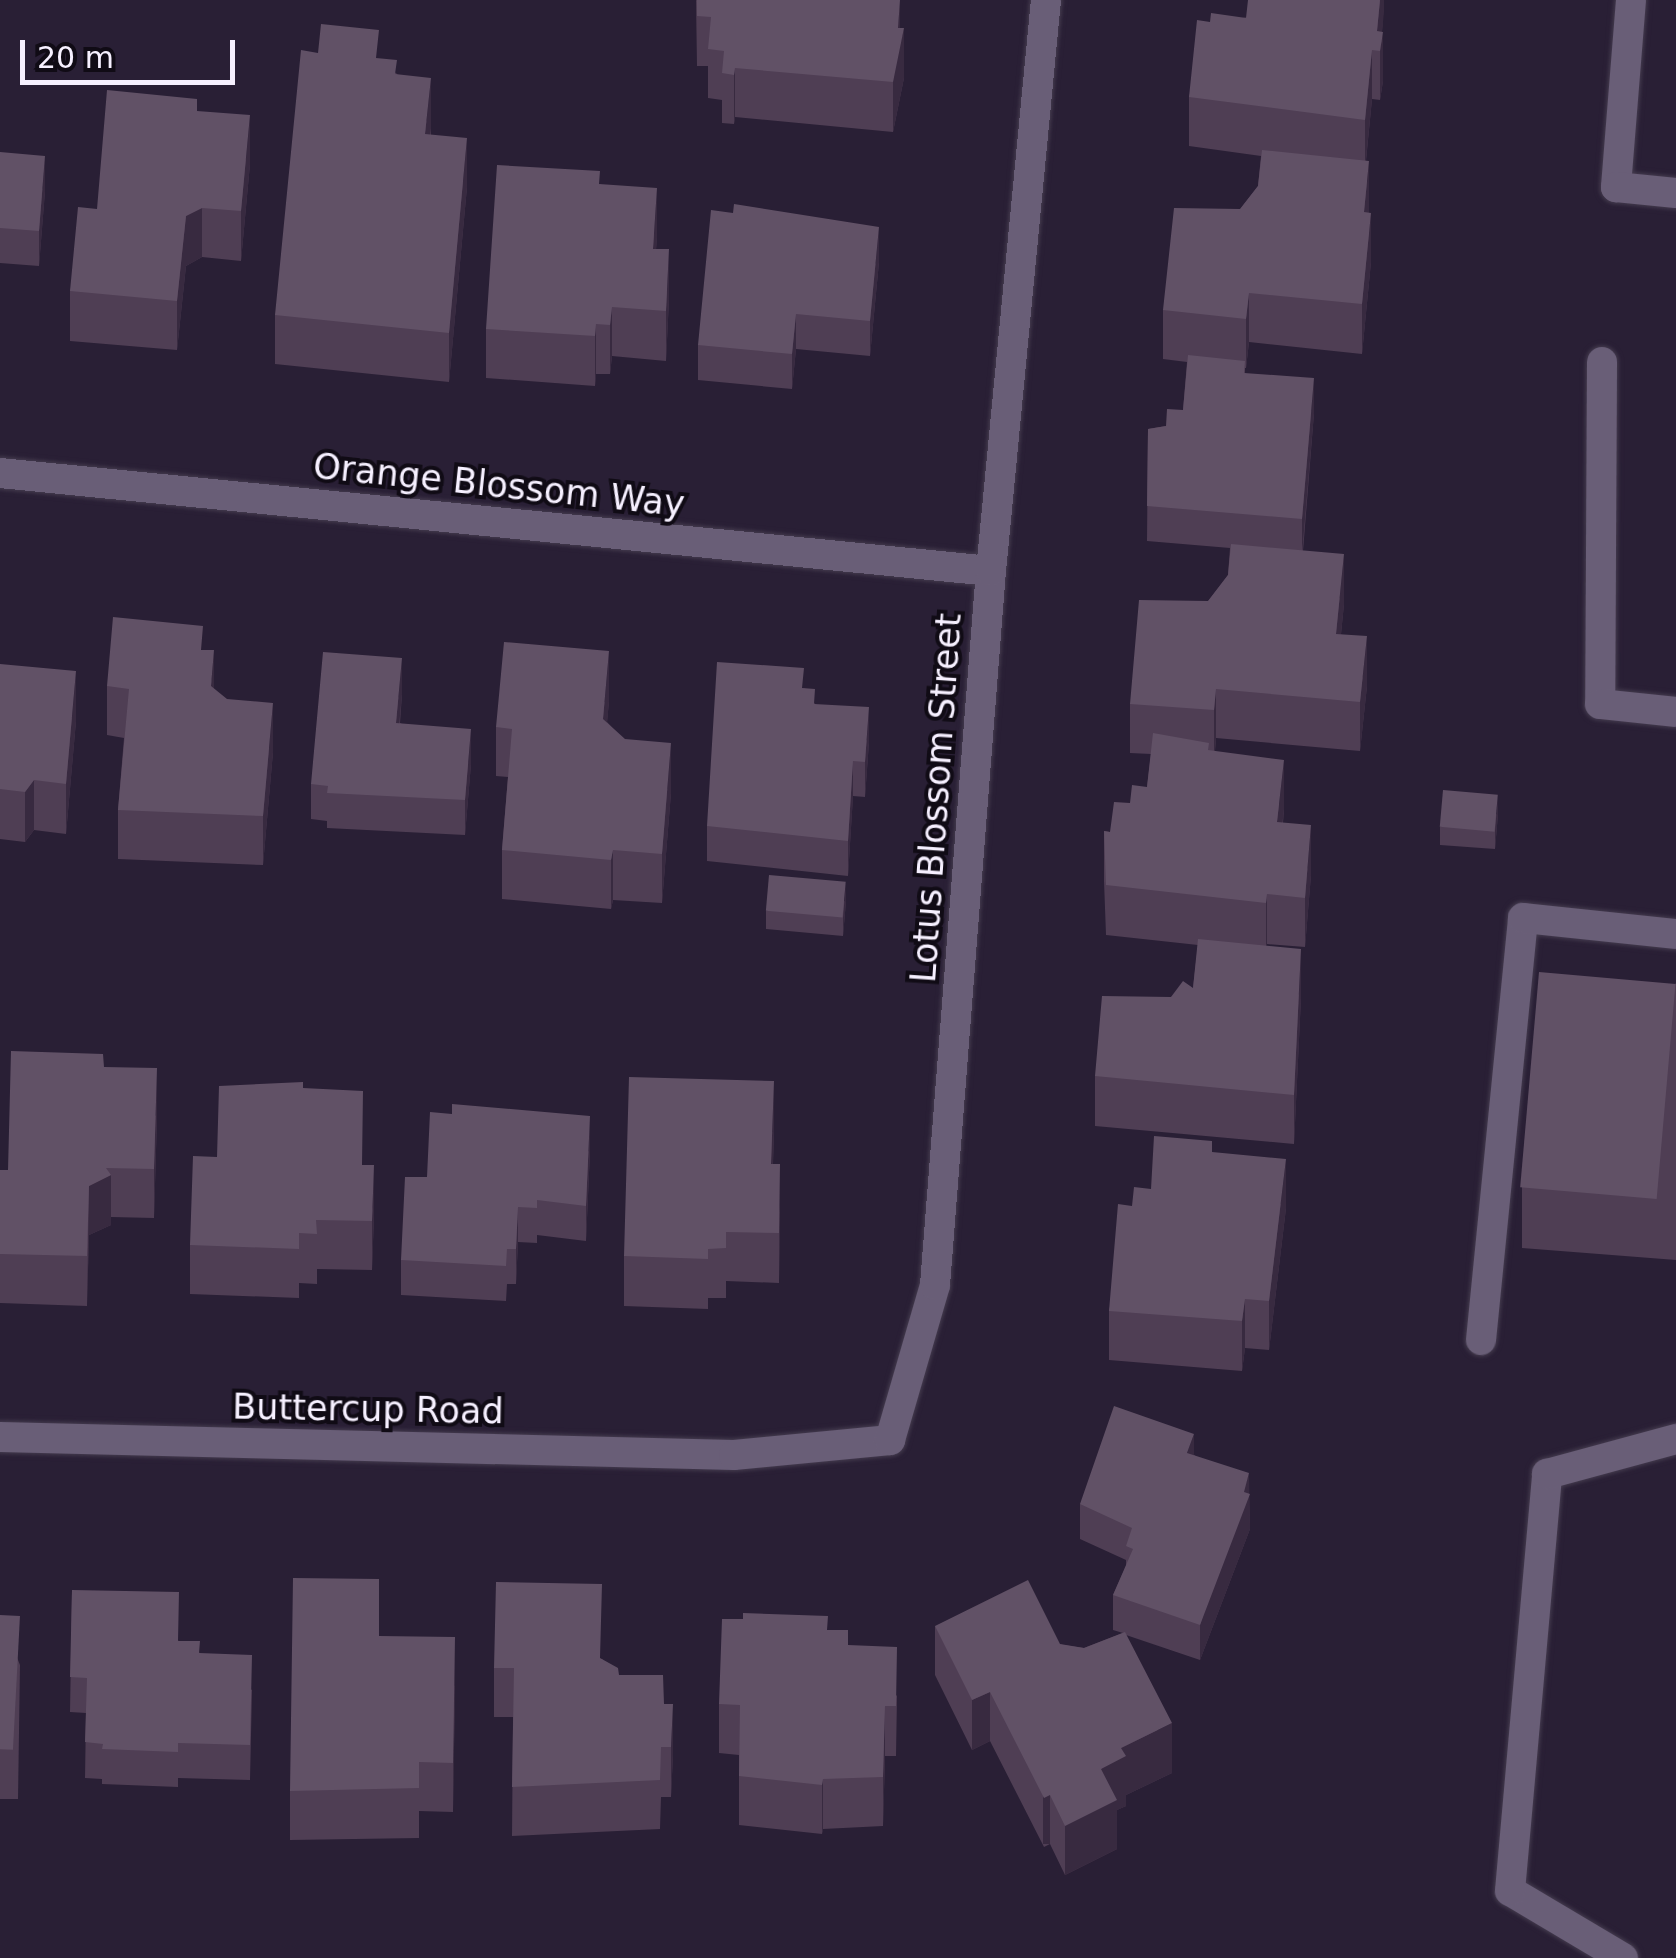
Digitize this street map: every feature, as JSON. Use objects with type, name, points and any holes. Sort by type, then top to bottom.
[{"type":"street","name":"Lotus Blossom Street","points":[[734,1455],[890,1440],[930,1302],[991,571],[1046,0]]},
{"type":"street","points":[[1631,0],[1616,187],[1676,192]]},
{"type":"street","points":[[1602,362],[1600,704],[1676,712]]},
{"type":"street","name":"Orange Blossom Way","points":[[0,473],[991,571]]},
{"type":"street","points":[[1481,1340],[1523,918],[1676,934]]},
{"type":"street","name":"Buttercup Road","points":[[0,1438],[734,1455]]},
{"type":"street","points":[[1623,1958],[1510,1891],[1547,1474],[1676,1439]]},
{"type":"building","points":[[697,0],[900,0],[898,28],[904,28],[893,82],[735,68],[734,75],[722,73],[724,51],[708,49],[711,17],[697,16]]},
{"type":"building","points":[[1248,0],[1380,0],[1377,31],[1383,32],[1380,51],[1372,50],[1365,120],[1189,97],[1197,20],[1210,22],[1211,13],[1246,18]]},
{"type":"building","points":[[321,24],[379,30],[376,58],[397,60],[395,74],[431,78],[425,134],[467,138],[449,333],[275,315],[301,50],[318,53]]},
{"type":"building","points":[[107,90],[197,99],[197,111],[250,115],[241,211],[202,208],[186,216],[177,301],[70,291],[78,207],[97,209]]},
{"type":"building","points":[[1262,150],[1369,161],[1364,212],[1371,213],[1362,304],[1249,293],[1246,319],[1163,310],[1174,208],[1240,209],[1258,186]]},
{"type":"building","points":[[0,152],[45,156],[39,231],[0,228]]},
{"type":"building","points":[[497,165],[600,171],[599,184],[657,188],[653,249],[669,249],[666,311],[612,307],[610,325],[596,324],[595,336],[486,329]]},
{"type":"building","points":[[734,204],[879,227],[870,321],[796,314],[792,354],[698,345],[711,210],[733,213]]},
{"type":"building","points":[[1188,355],[1245,361],[1244,373],[1314,378],[1302,519],[1147,506],[1148,429],[1166,426],[1167,409],[1183,410]]},
{"type":"building","points":[[1231,544],[1344,554],[1336,634],[1367,636],[1360,702],[1216,689],[1214,710],[1130,704],[1139,600],[1208,601],[1228,575]]},
{"type":"building","points":[[113,617],[203,626],[201,650],[214,650],[211,686],[227,699],[273,703],[263,816],[118,810],[129,689],[107,686]]},
{"type":"building","points":[[504,642],[609,651],[603,719],[625,739],[671,743],[662,854],[613,850],[611,860],[502,850],[512,729],[496,727]]},
{"type":"building","points":[[323,652],[402,658],[396,723],[471,729],[465,800],[327,793],[328,786],[311,784]]},
{"type":"building","points":[[717,662],[804,668],[802,688],[815,689],[814,704],[869,707],[865,762],[853,761],[848,841],[707,826]]},
{"type":"building","points":[[0,664],[76,671],[66,784],[34,780],[25,792],[0,789]]},
{"type":"building","points":[[1153,733],[1209,743],[1208,750],[1284,760],[1277,822],[1311,825],[1305,898],[1267,894],[1266,903],[1106,885],[1104,831],[1110,832],[1114,802],[1130,803],[1132,785],[1147,787]]},
{"type":"building","points":[[1443,790],[1498,795],[1495,832],[1440,827]]},
{"type":"building","points":[[769,875],[846,882],[843,918],[766,911]]},
{"type":"building","points":[[1198,939],[1301,949],[1294,1095],[1095,1076],[1102,996],[1171,997],[1183,981],[1193,988]]},
{"type":"building","points":[[1539,972],[1675,984],[1657,1199],[1520,1187]]},
{"type":"building","points":[[11,1051],[103,1054],[104,1067],[157,1068],[154,1169],[106,1168],[111,1175],[89,1186],[87,1256],[0,1254],[0,1170],[8,1170]]},
{"type":"building","points":[[629,1077],[774,1081],[771,1164],[780,1164],[779,1233],[726,1232],[726,1248],[708,1249],[708,1259],[624,1256]]},
{"type":"building","points":[[303,1082],[303,1088],[363,1091],[362,1165],[374,1165],[372,1221],[316,1220],[317,1234],[299,1233],[299,1249],[190,1245],[193,1156],[217,1157],[219,1086]]},
{"type":"building","points":[[452,1104],[590,1116],[586,1206],[537,1200],[537,1208],[518,1207],[516,1249],[507,1249],[506,1266],[401,1260],[405,1177],[427,1177],[430,1112],[452,1114]]},
{"type":"building","points":[[1154,1136],[1212,1141],[1212,1152],[1286,1159],[1269,1301],[1245,1299],[1242,1321],[1109,1311],[1118,1204],[1132,1206],[1134,1187],[1151,1189]]},
{"type":"building","points":[[1114,1406],[1194,1434],[1187,1453],[1249,1473],[1244,1492],[1250,1494],[1200,1625],[1113,1595],[1133,1549],[1126,1546],[1132,1528],[1080,1504]]},
{"type":"building","points":[[293,1578],[379,1579],[379,1636],[455,1637],[453,1763],[419,1762],[419,1788],[290,1791]]},
{"type":"building","points":[[1028,1580],[1060,1644],[1084,1648],[1125,1632],[1172,1723],[1121,1748],[1126,1756],[1101,1769],[1117,1800],[1065,1826],[1050,1795],[1044,1798],[990,1692],[972,1700],[935,1626]]},
{"type":"building","points":[[496,1582],[602,1584],[600,1658],[618,1668],[619,1675],[663,1675],[664,1704],[673,1704],[671,1747],[661,1747],[660,1780],[512,1787],[514,1668],[494,1668]]},
{"type":"building","points":[[72,1590],[179,1592],[178,1641],[200,1641],[199,1653],[252,1655],[250,1745],[178,1743],[178,1752],[102,1749],[103,1744],[85,1742],[87,1678],[70,1677]]},
{"type":"building","points":[[743,1613],[828,1616],[827,1630],[848,1630],[848,1645],[897,1647],[896,1706],[885,1706],[883,1777],[823,1779],[822,1785],[739,1776],[740,1705],[719,1704],[722,1619],[743,1619]]},
{"type":"building","points":[[0,1615],[20,1616],[13,1750],[0,1749]]}]
